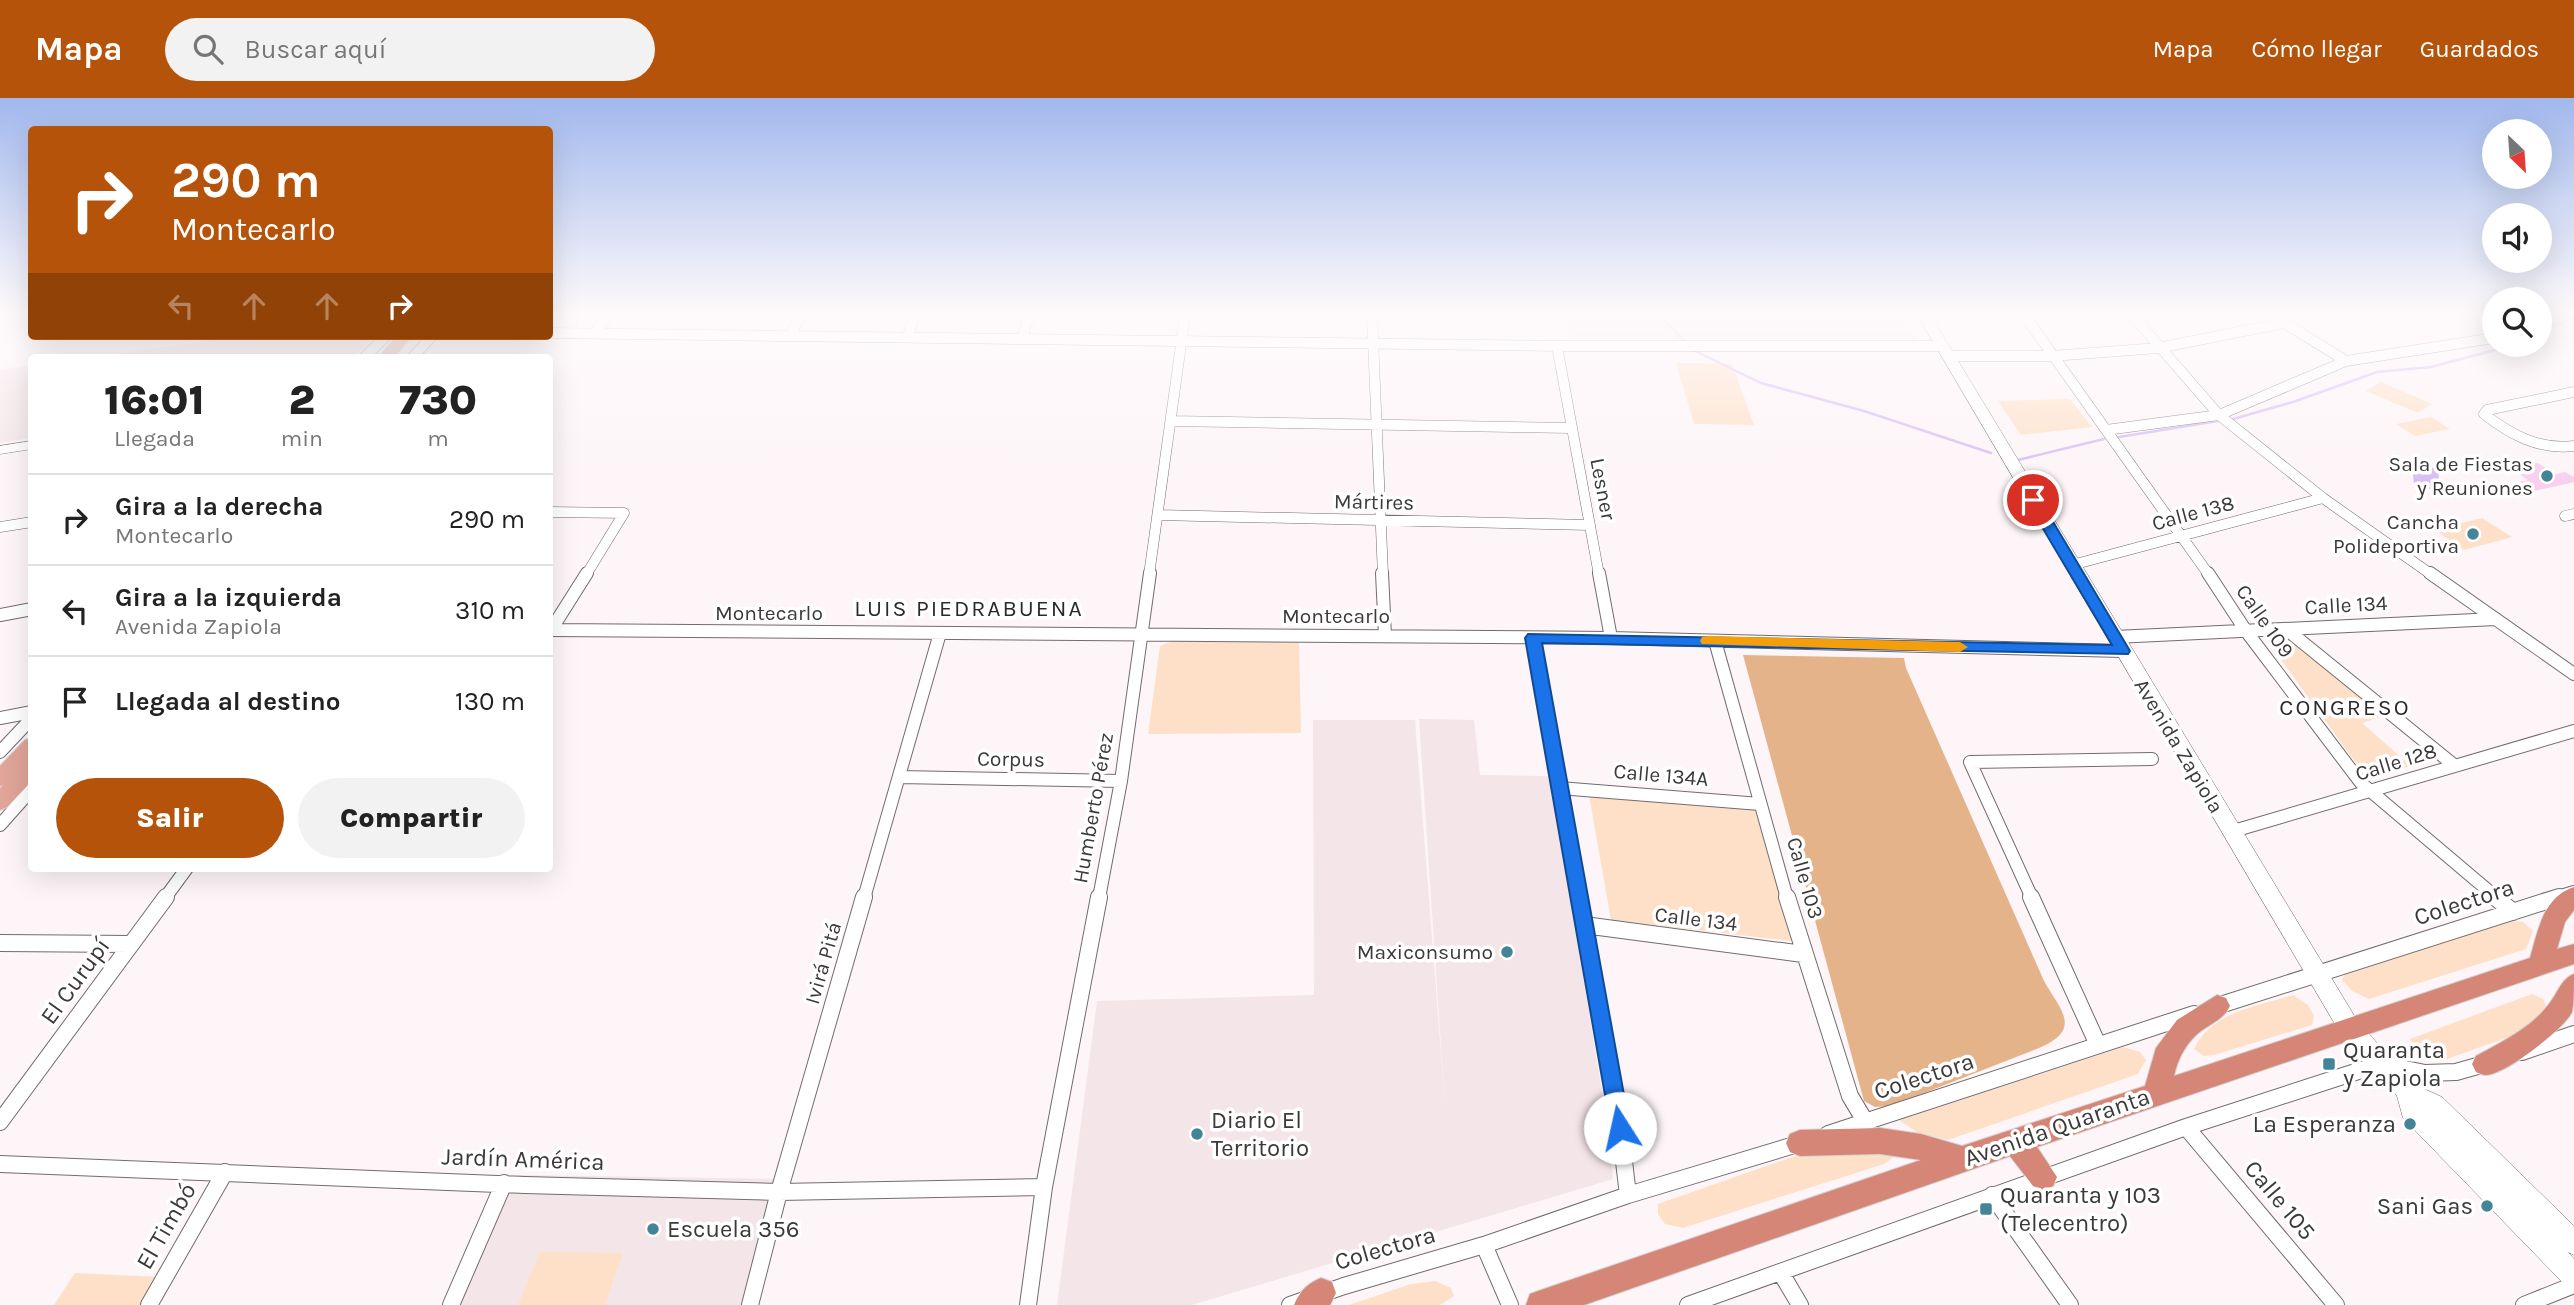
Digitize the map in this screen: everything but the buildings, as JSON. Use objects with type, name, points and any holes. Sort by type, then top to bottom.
[{"type":"highway","points":[[2540,966],[2546,950],[2550,922],[2574,894]]},
{"type":"highway","name":"Avenida Quaranta","points":[[1541,1305],[1962,1159],[2574,954]]},
{"type":"highway","points":[[2485,1064],[2532,1040],[2564,1006],[2574,985]]},
{"type":"highway","points":[[2158,1094],[2165,1056],[2186,1028],[2217,1006]]},
{"type":"highway","points":[[1800,1143],[1880,1140],[1921,1147],[1962,1159]]},
{"type":"highway","points":[[2016,1141],[2043,1177]]},
{"type":"main road","name":"Avenida Zapiola","points":[[1958,372],[2350,1029],[2407,1092],[2434,1104],[2574,1243]]},
{"type":"main road","points":[[0,450],[28,446]]},
{"type":"main road","points":[[0,779],[28,749]]},
{"type":"main road","points":[[0,802],[28,772]]},
{"type":"main road","name":"Avenida Zapiola","points":[[2407,1092],[2411,1111],[2574,1276]]},
{"type":"street","name":"Humberto Pérez","points":[[1028,1305],[1044,1187],[1122,781],[1178,372]]},
{"type":"street","points":[[1374,372],[1385,636]]},
{"type":"street","name":"Lesner","points":[[1562,372],[1611,638]]},
{"type":"street","name":"Calle 109","points":[[2064,372],[2183,535],[2246,631],[2370,792],[2513,912]]},
{"type":"street","points":[[2180,372],[2219,415],[2323,498],[2574,674]]},
{"type":"street","points":[[2106,430],[2219,415],[2319,372]]},
{"type":"street","points":[[2574,392],[2487,410],[2484,414],[2537,446],[2560,449],[2574,446]]},
{"type":"street","points":[[1171,421],[1572,428]]},
{"type":"street","name":"Calle 138","points":[[2072,565],[2323,498]]},
{"type":"street","points":[[553,512],[624,513],[553,625]]},
{"type":"street","name":"Mártires","points":[[1158,515],[1590,526]]},
{"type":"street","points":[[0,527],[28,523]]},
{"type":"street","points":[[0,615],[28,610]]},
{"type":"street","name":"Calle 134","points":[[2119,644],[2246,631],[2496,619]]},
{"type":"street","points":[[2286,629],[2455,766]]},
{"type":"street","name":"Montecarlo","points":[[553,630],[2119,644]]},
{"type":"street","name":"Ivirá Pitá","points":[[750,1305],[779,1192],[940,633]]},
{"type":"street","points":[[1533,638],[1620,1128],[1628,1195]]},
{"type":"street","name":"Calle 103","points":[[1715,641],[1803,954],[1850,1096],[1865,1121]]},
{"type":"street","points":[[0,718],[28,713]]},
{"type":"street","points":[[0,752],[28,722]]},
{"type":"street","name":"Calle 128","points":[[2231,832],[2574,731]]},
{"type":"street","points":[[2098,1045],[1970,762],[2152,759]]},
{"type":"street","name":"Corpus","points":[[899,777],[1122,781]]},
{"type":"street","name":"Calle 134A","points":[[1559,788],[1760,804]]},
{"type":"street","points":[[0,825],[28,794]]},
{"type":"street","name":"El Curupí","points":[[0,1122],[184,872]]},
{"type":"street","name":"Colectora","points":[[1290,1305],[1484,1245],[1628,1195],[1800,1143],[2217,1006],[2574,894]]},
{"type":"street","name":"Calle 134","points":[[1584,925],[1803,954]]},
{"type":"street","points":[[0,943],[131,944]]},
{"type":"street","points":[[1688,1305],[2186,1127],[2380,1064],[2425,1073],[2456,1072],[2574,1034]]},
{"type":"street","name":"Calle 105","points":[[2186,1127],[2336,1305]]},
{"type":"street","name":"Jardín América","points":[[0,1164],[779,1192],[1044,1187]]},
{"type":"street","name":"El Timbó","points":[[149,1305],[225,1172]]},
{"type":"street","points":[[451,1305],[503,1183]]},
{"type":"street","points":[[1992,1195],[2070,1305]]},
{"type":"street","points":[[1484,1245],[1510,1305]]},
{"type":"street","points":[[1781,1273],[1800,1305]]},
{"type":"street","points":[[2524,1305],[2574,1285]]},
{"type":"shaded area","points":[[0,372],[28,372],[28,438],[0,443]]},
{"type":"shaded area","points":[[1679,372],[1735,372],[1754,425],[1694,424]]},
{"type":"shaded area","points":[[2381,382],[2432,404],[2418,413],[2366,391]]},
{"type":"shaded area","points":[[2070,399],[2092,427],[2021,435],[1998,401]]},
{"type":"shaded area","points":[[2431,417],[2450,429],[2415,436],[2396,424]]},
{"type":"shaded area","points":[[2412,463],[2438,469],[2440,491],[2414,485]]},
{"type":"shaded area","name":"Cancha Polideportiva","points":[[2482,518],[2512,537],[2464,550],[2435,530]]},
{"type":"shaded area","points":[[2290,637],[2386,715],[2362,723],[2411,766],[2367,778],[2266,639]]},
{"type":"shaded area","points":[[1175,640],[1299,642],[1301,733],[1148,734],[1160,646]]},
{"type":"shaded area","points":[[1743,655],[1904,658],[1906,668],[2044,981],[2061,1010],[2064,1026],[2061,1034],[2053,1041],[1891,1106],[1875,1107],[1864,1101]]},
{"type":"shaded area","points":[[1419,719],[1474,720],[1480,775],[1550,776],[1608,1128],[1613,1179],[1192,1305],[1057,1305],[1097,1001],[1314,995],[1313,720],[1415,720],[1445,1105]]},
{"type":"shaded area","points":[[1589,795],[1763,802],[1800,942],[1611,920]]},
{"type":"shaded area","points":[[2511,921],[2523,922],[2533,931],[2526,949],[2369,999],[2352,991],[2342,980],[2345,974]]},
{"type":"shaded area","points":[[2532,994],[2543,999],[2547,1008],[2529,1030],[2438,1062],[2421,1055],[2410,1039]]},
{"type":"shaded area","points":[[2293,995],[2308,1005],[2314,1016],[2312,1025],[2214,1055],[2204,1056],[2194,1049],[2212,1026],[2224,1019],[2251,1007]]},
{"type":"shaded area","points":[[2123,1047],[2140,1052],[2146,1060],[2138,1074],[1948,1140],[1918,1133],[1899,1120]]},
{"type":"shaded area","points":[[1815,1149],[1889,1150],[1894,1157],[1884,1164],[1683,1228],[1665,1224],[1658,1214],[1658,1204]]},
{"type":"shaded area","points":[[517,1175],[780,1179],[743,1305],[458,1305]]},
{"type":"shaded area","points":[[540,1252],[623,1253],[605,1305],[518,1305]]},
{"type":"shaded area","points":[[75,1273],[160,1277],[143,1305],[54,1305]]},
{"type":"shaded area","points":[[1435,1281],[1451,1288],[1454,1296],[1440,1305],[1349,1305],[1411,1284]]},
{"type":"waterway","points":[[1739,372],[1761,383],[1864,411],[1991,453]]},
{"type":"waterway","points":[[2233,419],[2293,402],[2376,372]]},
{"type":"waterway","points":[[2119,437],[2218,421]]},
{"type":"waterway","points":[[2018,460],[2104,439]]},
{"type":"slow traffic","points":[[1708,641],[1960,647]]},
{"type":"place","name":"Sala de Fiestas y Reuniones","points":[[2547,476]]},
{"type":"place","name":"Cancha Polideportiva","points":[[2473,534]]},
{"type":"place","name":"Maxiconsumo","points":[[1507,952]]},
{"type":"place","name":"Quaranta y Zapiola","points":[[2329,1064]]},
{"type":"place","name":"La Esperanza","points":[[2410,1124]]},
{"type":"place","name":"Diario El Territorio","points":[[1197,1134]]},
{"type":"place","name":"Sani Gas","points":[[2487,1206]]},
{"type":"place","name":"Quaranta y 103 (Telecentro)","points":[[1986,1209]]},
{"type":"place","name":"Escuela 356","points":[[653,1229]]},
{"type":"district","name":"LUIS PIEDRABUENA","points":[[969,608]]},
{"type":"district","name":"CONGRESO","points":[[2345,707]]},
{"type":"route","points":[[1620,1128],[1533,638],[2123,651],[2033,500]]}]
